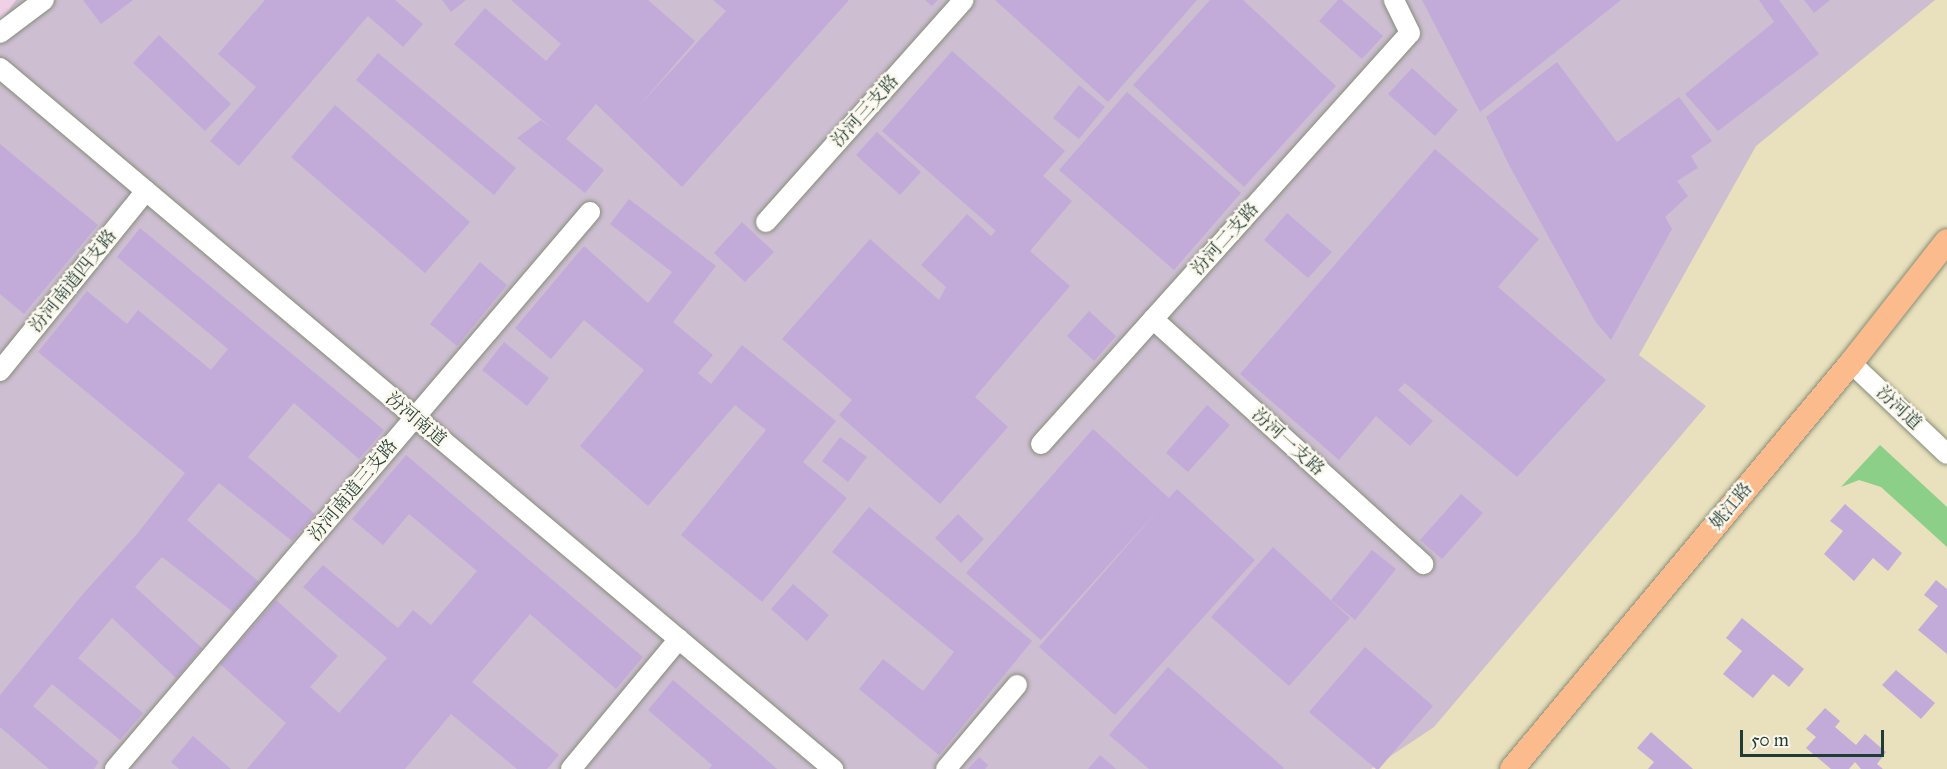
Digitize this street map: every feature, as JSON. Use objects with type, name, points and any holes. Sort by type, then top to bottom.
[{"type":"main road","name":"姚江路","points":[[1512,769],[1851,363],[1947,241]]},
{"type":"street","points":[[0,33],[44,0]]},
{"type":"street","name":"汾河三支路","points":[[766,222],[964,0]]},
{"type":"street","name":"汾河二支路","points":[[1041,444],[1410,33],[1394,0]]},
{"type":"street","name":"汾河南道","points":[[0,68],[832,769]]},
{"type":"street","name":"汾河南道四支路","points":[[0,371],[146,191]]},
{"type":"street","name":"汾河南道三支路","points":[[115,769],[590,212]]},
{"type":"street","name":"汾河一支路","points":[[1153,320],[1423,564]]},
{"type":"street","name":"汾河道","points":[[1851,363],[1947,454]]},
{"type":"street","points":[[571,769],[678,639]]},
{"type":"street","points":[[946,769],[1017,685]]},
{"type":"shaded area","points":[[0,0],[19,0],[0,25]]},
{"type":"shaded area","points":[[16,0],[1935,0],[1756,146],[1639,355],[1706,406],[1434,727],[1371,769],[0,769],[0,22]]},
{"type":"green space","points":[[1880,445],[1947,507],[1947,547],[1881,487],[1859,480],[1841,487]]},
{"type":"building","points":[[83,0],[133,0],[101,24]]},
{"type":"building","points":[[265,0],[395,0],[423,24],[403,47],[368,16],[239,166],[210,141],[256,87],[218,54]]},
{"type":"building","points":[[442,0],[466,0],[451,12]]},
{"type":"building","points":[[511,0],[648,0],[695,41],[639,106],[726,11],[713,0],[849,0],[682,187],[596,104],[566,139],[604,170],[585,193],[517,138],[541,120],[553,129],[454,44],[485,8],[546,61],[561,44]]},
{"type":"building","points":[[925,0],[938,0],[932,6]]},
{"type":"building","points":[[995,0],[1197,0],[1108,102]]},
{"type":"building","points":[[1210,0],[1243,0],[1336,86],[1244,187],[1133,85]]},
{"type":"building","points":[[1338,0],[1342,0],[1383,36],[1362,59],[1319,21]]},
{"type":"building","points":[[1422,0],[1621,0],[1480,112]]},
{"type":"building","points":[[1759,0],[1779,0],[1819,54],[1718,131],[1685,94],[1774,22]]},
{"type":"building","points":[[1804,0],[1830,0],[1814,13]]},
{"type":"building","points":[[159,35],[231,104],[205,131],[133,63]]},
{"type":"building","points":[[952,51],[1065,151],[1043,176],[1072,201],[1030,251],[1070,286],[975,397],[1008,427],[940,504],[839,415],[852,400],[782,339],[870,239],[939,300],[946,287],[921,265],[967,214],[991,236],[996,231],[882,131]]},
{"type":"building","points":[[378,53],[516,168],[494,195],[356,80]]},
{"type":"building","points":[[1557,62],[1617,142],[1679,97],[1712,141],[1691,156],[1698,168],[1677,181],[1688,196],[1665,217],[1672,229],[1611,340],[1595,321],[1509,165],[1486,117]]},
{"type":"building","points":[[1412,68],[1458,110],[1435,136],[1388,94]]},
{"type":"building","points":[[1079,85],[1105,107],[1079,139],[1053,118]]},
{"type":"building","points":[[1127,92],[1241,193],[1174,270],[1059,170]]},
{"type":"building","points":[[335,105],[470,222],[425,273],[291,157]]},
{"type":"building","points":[[877,132],[921,172],[900,195],[856,155]]},
{"type":"building","points":[[0,144],[98,225],[24,314],[0,294]]},
{"type":"building","points":[[1435,149],[1539,239],[1498,287],[1606,380],[1517,477],[1405,383],[1398,390],[1433,421],[1410,446],[1376,416],[1339,460],[1240,374]]},
{"type":"building","points":[[629,199],[716,266],[673,322],[713,355],[698,373],[711,384],[742,345],[836,421],[803,462],[847,498],[762,602],[681,535],[766,430],[735,405],[648,506],[580,446],[644,370],[584,320],[551,359],[515,328],[584,246],[648,303],[672,272],[610,224]]},
{"type":"building","points":[[1287,213],[1332,252],[1308,278],[1264,240]]},
{"type":"building","points":[[742,222],[774,252],[745,282],[714,253]]},
{"type":"building","points":[[140,228],[384,430],[359,459],[294,403],[248,457],[315,514],[292,541],[219,483],[187,520],[259,582],[233,612],[162,557],[135,587],[202,648],[176,678],[112,618],[78,658],[143,713],[120,740],[52,684],[33,706],[99,762],[94,769],[49,769],[0,727],[0,695],[83,594],[137,534],[185,473],[38,352],[87,291],[127,324],[138,310],[211,370],[228,349],[117,257]]},
{"type":"building","points":[[480,262],[507,285],[457,346],[430,324]]},
{"type":"building","points":[[1089,311],[1116,336],[1094,361],[1067,336]]},
{"type":"building","points":[[504,342],[549,378],[527,406],[482,370]]},
{"type":"building","points":[[1207,405],[1230,425],[1188,472],[1166,453]]},
{"type":"building","points":[[1093,429],[1169,498],[1177,489],[1255,560],[1115,715],[1039,647],[1160,508],[1041,640],[966,573]]},
{"type":"building","points":[[840,437],[867,457],[848,482],[822,461]]},
{"type":"building","points":[[406,455],[643,657],[616,689],[530,614],[472,682],[559,755],[547,769],[517,769],[451,714],[405,769],[247,769],[286,723],[220,664],[276,600],[338,656],[310,687],[339,713],[387,658],[303,587],[323,565],[398,628],[413,610],[431,625],[477,571],[409,514],[383,545],[352,519]]},
{"type":"building","points":[[1461,494],[1483,513],[1442,559],[1420,540]]},
{"type":"building","points":[[1845,504],[1902,553],[1888,571],[1873,558],[1854,581],[1824,554],[1843,531],[1830,521]]},
{"type":"building","points":[[869,507],[1032,641],[939,755],[859,689],[883,659],[923,691],[954,652],[832,552]]},
{"type":"building","points":[[958,514],[984,539],[961,563],[935,538]]},
{"type":"building","points":[[1273,547],[1350,618],[1289,686],[1211,617]]},
{"type":"building","points":[[1372,550],[1396,569],[1355,620],[1331,600]]},
{"type":"building","points":[[1936,580],[1947,589],[1947,654],[1918,630],[1938,606],[1924,595]]},
{"type":"building","points":[[793,584],[829,615],[807,641],[771,609]]},
{"type":"building","points":[[1742,618],[1804,669],[1789,687],[1773,674],[1753,698],[1723,674],[1742,651],[1726,638]]},
{"type":"building","points":[[1365,647],[1433,706],[1379,769],[1376,769],[1309,712]]},
{"type":"building","points":[[1168,667],[1284,768],[1149,769],[1109,735]]},
{"type":"building","points":[[1896,670],[1935,703],[1921,719],[1882,685]]},
{"type":"building","points":[[673,680],[777,769],[709,769],[712,765],[648,710]]},
{"type":"building","points":[[1825,708],[1840,721],[1835,727],[1856,745],[1865,734],[1886,752],[1877,764],[1883,769],[1861,769],[1855,762],[1849,769],[1831,769],[1806,748],[1816,737],[1806,729]]},
{"type":"building","points":[[1651,732],[1693,769],[1648,769],[1654,762],[1637,748]]},
{"type":"building","points":[[193,736],[231,769],[179,769],[171,762]]},
{"type":"building","points":[[1100,755],[1116,769],[1088,769]]},
{"type":"building","points":[[979,757],[988,765],[985,769],[968,769]]}]
